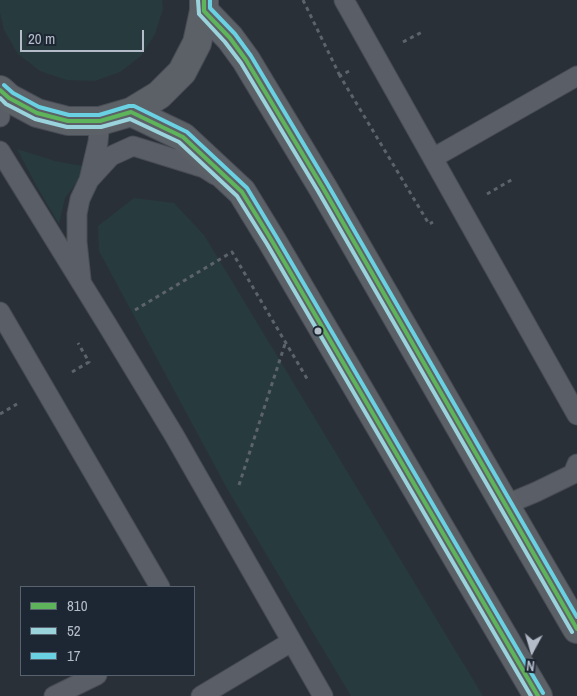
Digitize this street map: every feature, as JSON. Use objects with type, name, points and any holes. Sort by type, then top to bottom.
[{"type":"main road","points":[[3,101],[68,121],[100,121],[131,112],[159,95],[182,72],[197,43],[204,6]]},
{"type":"main road","points":[[204,6],[246,60],[323,188],[577,629]]},
{"type":"main road","points":[[131,112],[182,137],[242,192],[538,696]]},
{"type":"lane","points":[[344,0],[577,415]]},
{"type":"lane","points":[[433,158],[577,76]]},
{"type":"lane","points":[[81,283],[77,242],[77,214],[80,199],[89,180],[98,142],[100,121]]},
{"type":"lane","points":[[0,136],[4,157],[174,435],[323,696]]},
{"type":"lane","points":[[89,180],[111,156],[133,146],[204,168],[242,192]]},
{"type":"lane","points":[[0,312],[159,586]]},
{"type":"lane","points":[[504,505],[573,474],[577,464]]},
{"type":"lane","points":[[201,696],[291,642]]},
{"type":"lane","points":[[54,696],[95,676]]},
{"type":"path","points":[[303,0],[340,76]]},
{"type":"path","points":[[134,310],[232,252],[309,382]]},
{"type":"path","points":[[237,490],[286,341]]},
{"type":"path","points":[[78,344],[89,362]]},
{"type":"green space","points":[[0,0],[162,0],[163,9],[155,34],[141,56],[120,72],[95,81],[67,80],[40,71],[18,54],[4,30],[0,13]]},
{"type":"green space","points":[[17,149],[55,161],[88,167],[65,198],[59,224],[37,187]]},
{"type":"green space","points":[[134,198],[174,203],[204,235],[483,696],[351,696],[229,492],[99,251],[98,226]]},
{"type":"transit line","name":"52","points":[[198,0],[199,14],[225,42],[241,63],[318,191],[572,632]]},
{"type":"transit line","name":"810","points":[[204,0],[204,11],[230,38],[246,60],[323,188],[577,629]]},
{"type":"transit line","name":"17","points":[[210,0],[210,8],[235,34],[251,56],[328,185],[577,617]]},
{"type":"transit line","name":"17","points":[[4,85],[13,93],[39,107],[69,115],[99,115],[134,106],[187,132],[247,188],[543,693]]},
{"type":"transit line","name":"810","points":[[0,90],[9,98],[37,113],[68,121],[100,121],[131,112],[183,137],[242,192],[538,696]]},
{"type":"transit line","name":"52","points":[[0,98],[6,104],[35,119],[67,127],[101,127],[130,119],[179,142],[237,196],[267,244],[531,696]]}]
